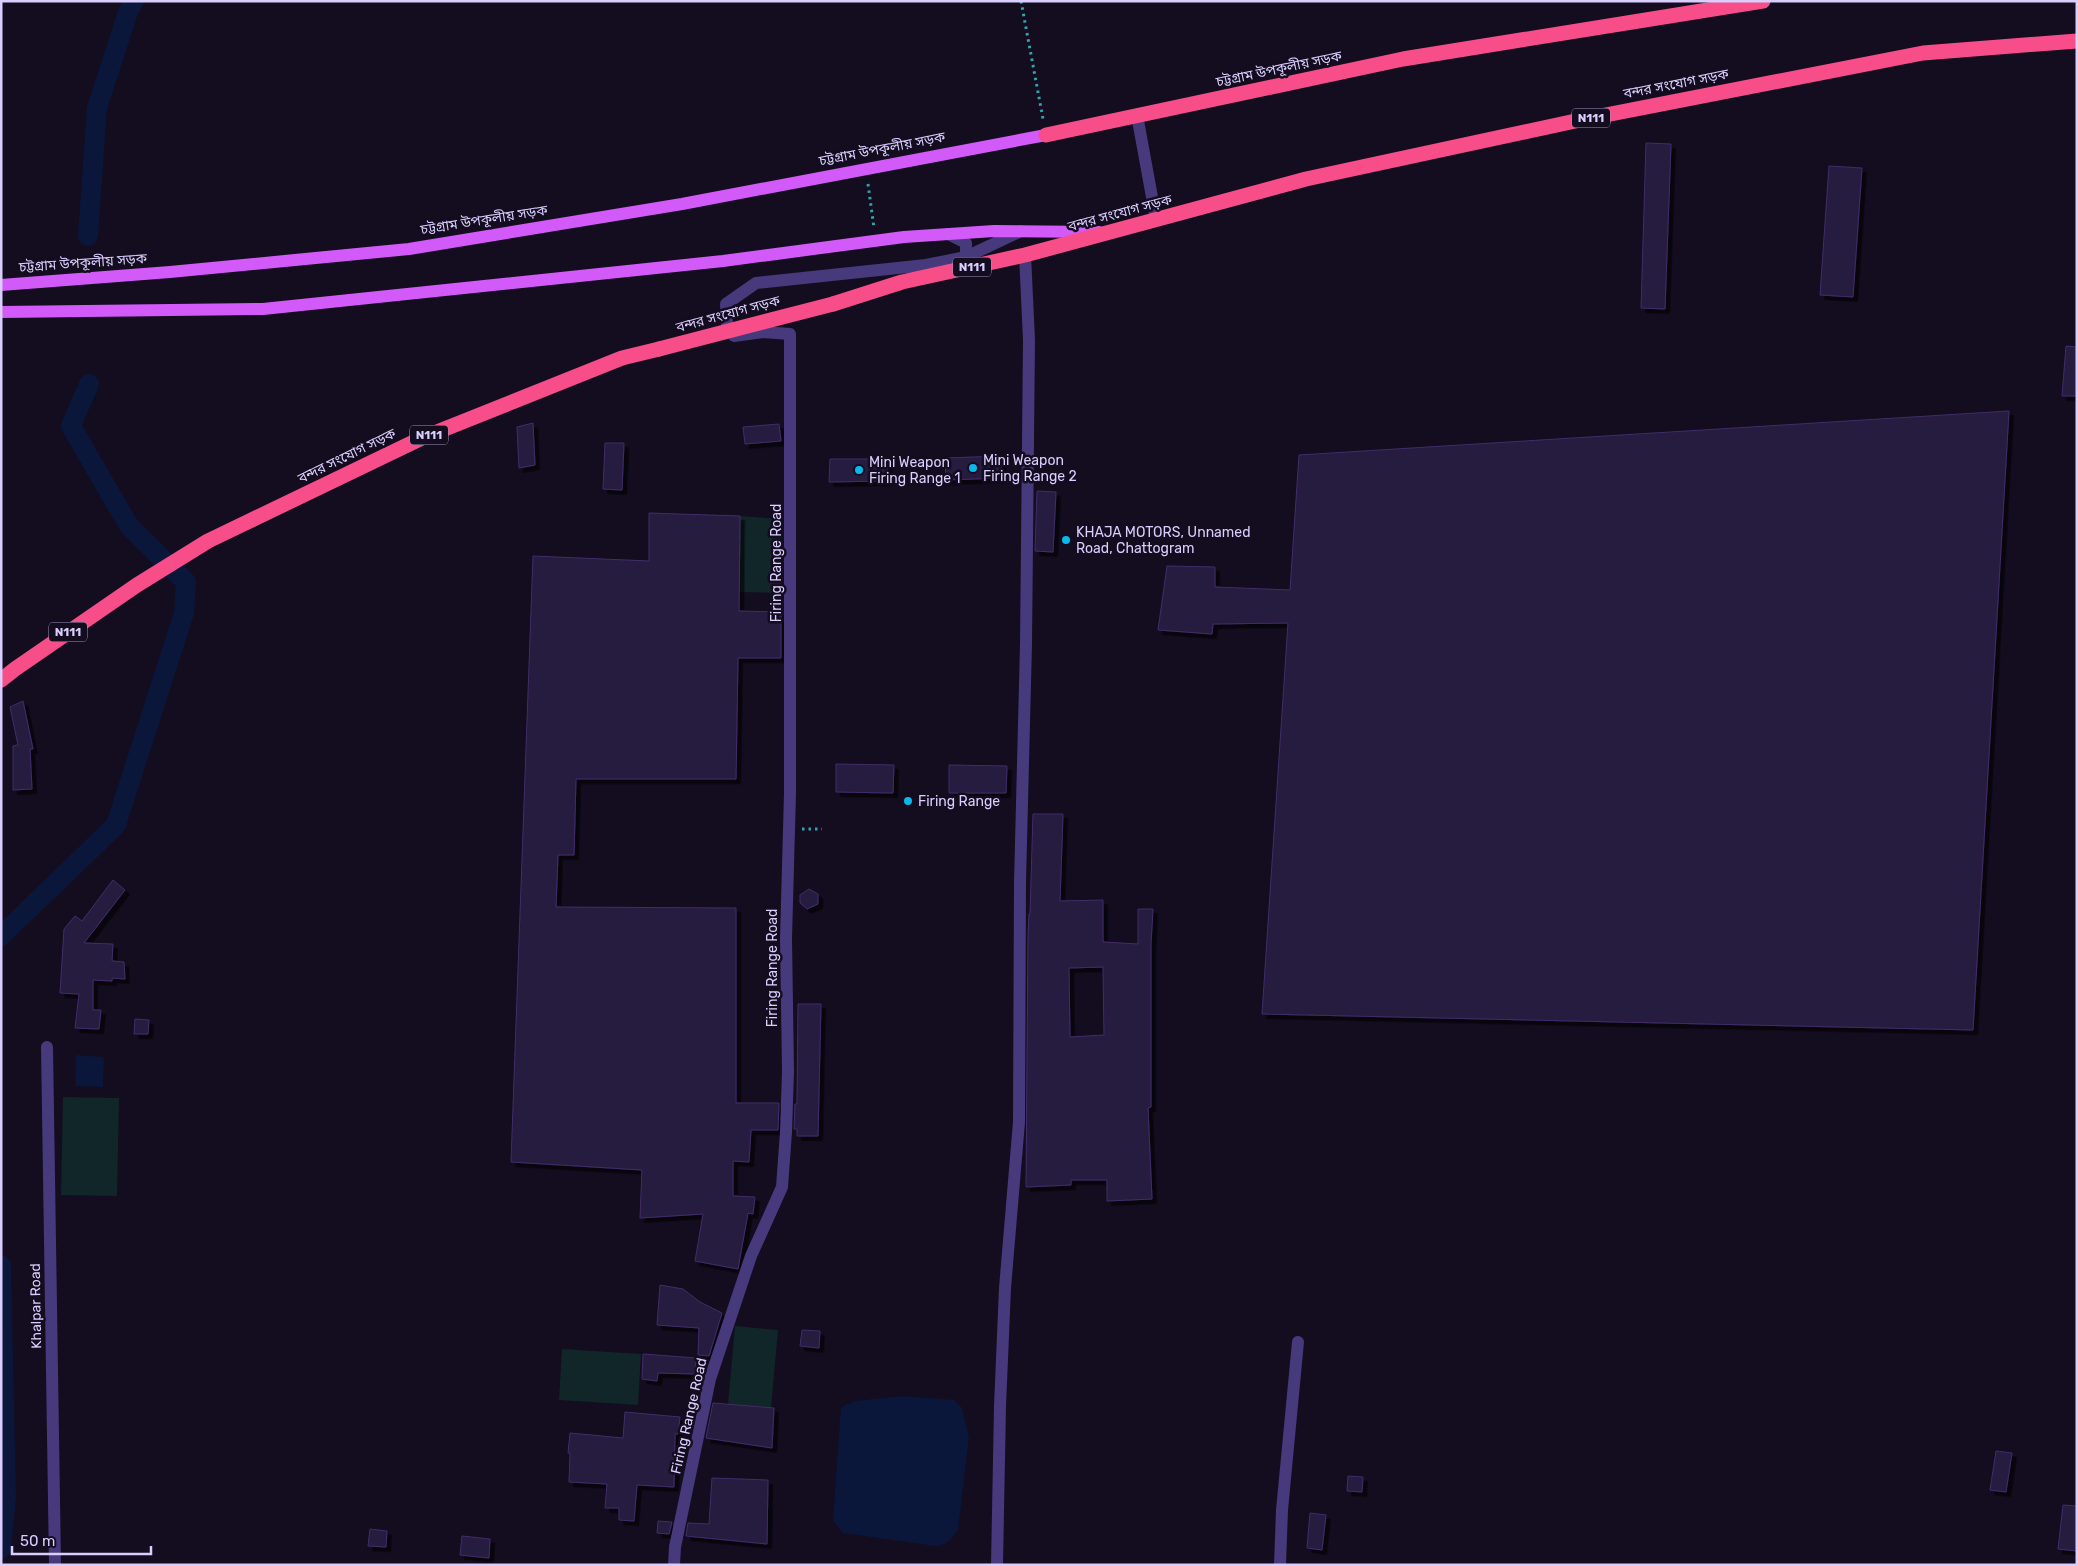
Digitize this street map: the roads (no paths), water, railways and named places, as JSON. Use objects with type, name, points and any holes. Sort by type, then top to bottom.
[{"type":"highway","name":"চট্টগ্রাম উপকূলীয় সড়ক","points":[[1046,135],[1403,59],[1763,1]]},
{"type":"highway","name":"বন্দর সংযোগ সড়ক","points":[[1,680],[136,585],[208,541],[422,438],[622,358],[833,304],[902,282],[1025,256],[1306,178],[1580,120],[1903,56],[2077,41]]},
{"type":"main road","name":"চট্টগ্রাম উপকূলীয় সড়ক","points":[[1,285],[170,272],[409,249],[682,204],[1046,135]]},
{"type":"main road","points":[[1,312],[263,310],[723,261],[876,241],[948,234],[1021,231],[1112,232]]},
{"type":"street","points":[[1137,116],[1156,219]]},
{"type":"street","points":[[948,234],[966,243],[966,257],[1021,231]]},
{"type":"street","points":[[998,1565],[1000,1406],[1005,1288],[1019,1122],[1020,882],[1026,644],[1029,350],[1025,256]]},
{"type":"street","name":"Firing Range Road","points":[[674,1565],[675,1547],[710,1380],[752,1256],[782,1186],[786,1132],[788,1071],[786,938],[790,793],[792,479],[790,334],[762,332],[734,336],[727,324],[726,304],[756,283],[926,264],[966,257]]},
{"type":"street","name":"Khalpar Road","points":[[47,1047],[55,1565]]},
{"type":"street","points":[[1280,1565],[1282,1510],[1298,1342]]},
{"type":"water","points":[[76,1055],[104,1057],[103,1087],[75,1086]]},
{"type":"water","points":[[904,1396],[954,1400],[962,1408],[969,1437],[958,1530],[948,1541],[935,1546],[843,1533],[833,1520],[841,1407],[855,1401]]},
{"type":"waterway","points":[[88,236],[97,108],[128,12],[134,1]]},
{"type":"waterway","points":[[1,936],[116,825],[184,613],[186,582],[129,526],[71,426],[89,384]]},
{"type":"waterway","points":[[1,1265],[6,1497],[1,1549]]},
{"type":"place","name":"Mini Weapon Firing Range 2","points":[[973,468]]},
{"type":"place","name":"Mini Weapon Firing Range 1","points":[[859,470]]},
{"type":"place","name":"KHAJA MOTORS, Unnamed Road, Chattogram","points":[[1066,540]]},
{"type":"place","name":"Firing Range","points":[[908,801]]}]
